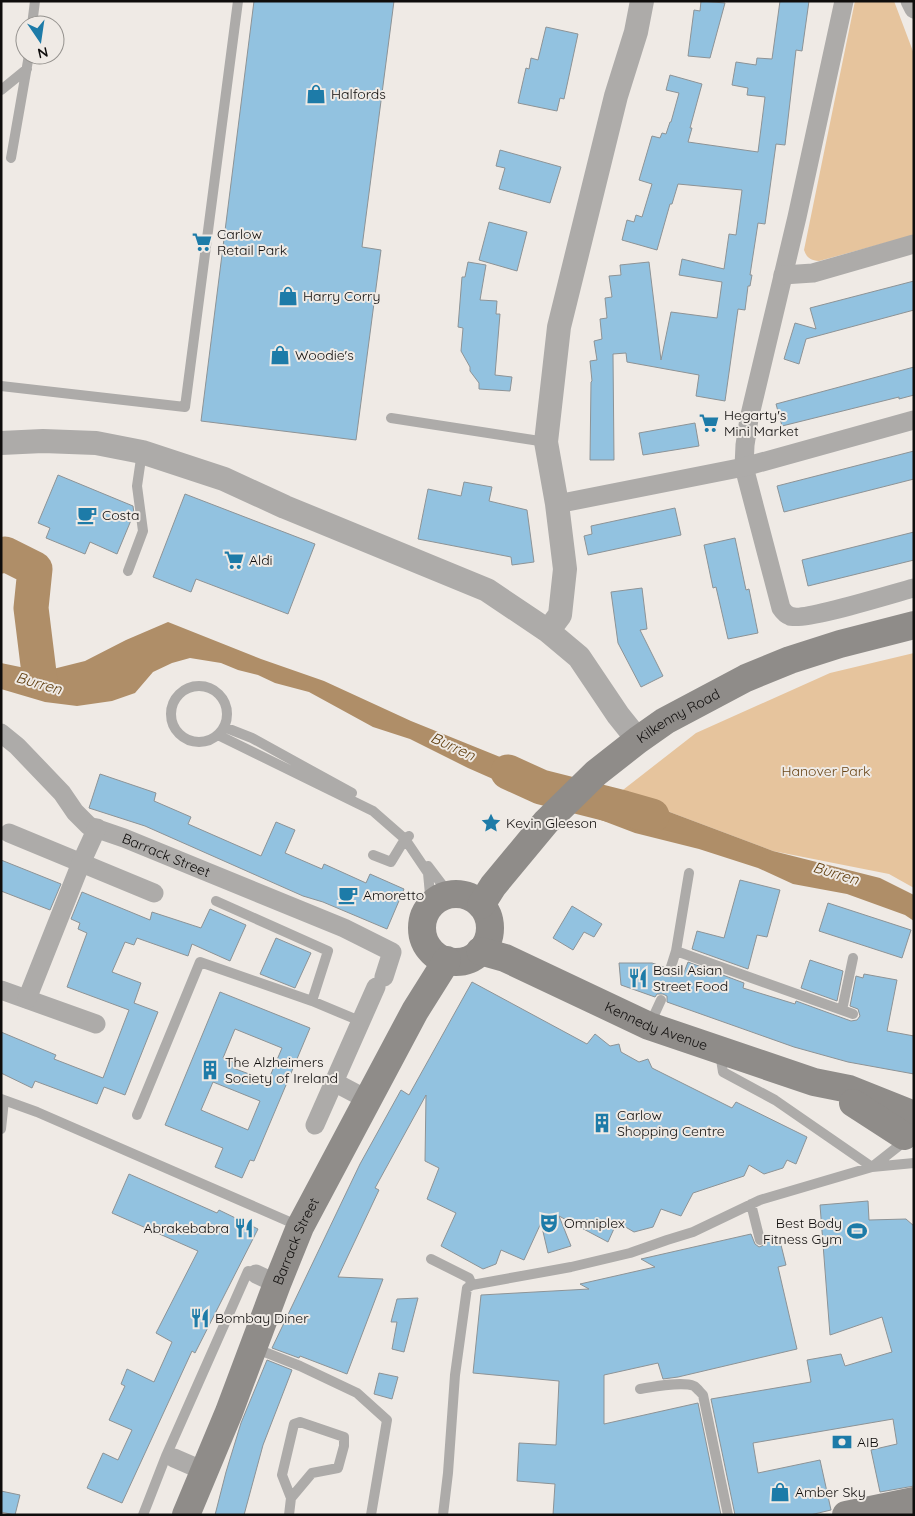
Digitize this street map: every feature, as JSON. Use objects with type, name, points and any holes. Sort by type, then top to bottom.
[{"type":"main road","name":"Kilkenny Road","points":[[464,897],[596,773],[666,721],[746,678],[790,660],[840,644],[914,625]]},
{"type":"main road","points":[[464,897],[486,914],[489,923],[491,948],[465,960],[438,965],[423,935],[422,924],[425,914],[464,897]]},
{"type":"main road","name":"Kennedy Avenue","points":[[491,948],[649,1026],[814,1082],[857,1105],[911,1138]]},
{"type":"main road","name":"Barrack Street","points":[[186,1515],[253,1347],[267,1279],[300,1227],[438,965]]},
{"type":"main road","points":[[846,1515],[914,1501]]},
{"type":"street","points":[[548,631],[560,615],[565,569],[557,504],[546,442],[559,326],[616,96],[636,32],[642,1]]},
{"type":"street","points":[[844,1],[784,275],[749,419],[744,466],[781,608],[789,616],[797,617],[819,614],[914,588]]},
{"type":"street","points":[[910,1],[914,9]]},
{"type":"street","points":[[784,275],[813,272],[914,244]]},
{"type":"street","points":[[557,504],[744,466],[914,420]]},
{"type":"street","points":[[1,442],[96,443],[142,452],[224,479],[285,507],[487,590],[548,631],[579,658],[638,740]]},
{"type":"street","name":"Barrack Street","points":[[1,733],[17,746],[62,793],[75,812],[89,826],[124,838],[344,928],[392,952],[380,982],[360,1021]]},
{"type":"street","points":[[27,999],[81,863],[97,828]]},
{"type":"street","points":[[8,833],[154,893]]},
{"type":"street","points":[[1,990],[96,1024]]},
{"type":"street","points":[[315,1125],[360,1021]]},
{"type":"street","points":[[334,1082],[368,1100]]},
{"type":"street","points":[[170,1457],[204,1471]]},
{"type":"lane","points":[[33,15],[35,1]]},
{"type":"lane","points":[[1,386],[185,406],[238,1]]},
{"type":"lane","points":[[11,158],[28,65]]},
{"type":"lane","points":[[1,90],[27,69]]},
{"type":"lane","points":[[391,418],[546,442]]},
{"type":"lane","points":[[128,571],[143,530],[138,486],[142,452]]},
{"type":"lane","points":[[198,686],[216,692],[227,708],[227,718],[221,731],[210,740],[200,742],[191,741],[182,736],[172,720],[172,710],[175,701],[189,688],[198,686]]},
{"type":"lane","points":[[221,731],[252,738],[376,807],[464,897]]},
{"type":"lane","points":[[373,854],[391,862],[407,838]]},
{"type":"lane","points":[[407,838],[428,873],[464,897]]},
{"type":"lane","points":[[670,970],[676,951],[689,873]]},
{"type":"lane","points":[[216,901],[328,952],[312,1001]]},
{"type":"lane","points":[[676,951],[853,1014]]},
{"type":"lane","points":[[842,1010],[853,958]]},
{"type":"lane","points":[[137,1115],[200,962],[312,1001],[360,1021]]},
{"type":"lane","points":[[649,1026],[661,1000]]},
{"type":"lane","points":[[719,1050],[723,1072],[775,1100],[872,1167]]},
{"type":"lane","points":[[1,1128],[3,1100],[37,1112],[300,1227]]},
{"type":"lane","points":[[872,1167],[911,1138]]},
{"type":"lane","points":[[442,1515],[448,1473],[456,1367],[467,1288],[472,1285],[571,1267],[630,1252],[693,1232],[751,1204],[784,1192],[872,1167],[911,1138]]},
{"type":"lane","points":[[751,1204],[760,1240]]},
{"type":"lane","points":[[431,1259],[469,1278],[472,1285]]},
{"type":"lane","points":[[144,1515],[248,1271],[267,1279]]},
{"type":"lane","points":[[253,1347],[300,1366],[357,1393],[387,1420],[371,1515]]},
{"type":"lane","points":[[640,1389],[659,1385],[686,1385],[694,1386],[703,1395],[728,1515]]},
{"type":"lane","points":[[289,1515],[291,1498],[282,1475],[294,1424],[300,1422],[344,1437],[344,1446],[338,1468],[312,1473],[291,1498]]},
{"type":"green space","points":[[855,1],[894,1],[914,54],[914,235],[816,261],[809,258],[804,250]]},
{"type":"green space","name":"Hanover Park","points":[[914,653],[914,888],[889,874],[773,851],[619,793],[696,733],[830,673]]},
{"type":"water","points":[[168,622],[261,659],[324,681],[411,721],[520,765],[533,774],[553,777],[561,781],[541,800],[468,768],[410,739],[373,727],[309,692],[275,683],[258,675],[221,663],[190,658],[172,663],[153,672],[135,693],[112,701],[77,706],[45,702],[1,689],[1,663],[25,668],[53,669],[85,661],[126,640]]},
{"type":"water","points":[[619,793],[773,851],[880,878],[914,895],[914,921],[905,915],[847,894],[793,884],[758,868],[699,849],[635,833],[593,817],[611,796]]},
{"type":"building","points":[[254,1],[394,1],[362,247],[381,250],[356,440],[201,421]]},
{"type":"building","points":[[701,1],[725,3],[710,58],[688,56],[694,10],[700,11]]},
{"type":"building","points":[[780,1],[809,1],[802,51],[796,50],[785,145],[776,144],[765,224],[758,223],[750,275],[752,275],[750,286],[748,286],[745,310],[738,309],[725,401],[696,396],[699,375],[627,362],[626,353],[613,354],[614,460],[590,460],[592,381],[590,361],[597,360],[594,341],[602,339],[600,319],[607,318],[605,298],[612,297],[609,276],[621,275],[620,265],[649,262],[661,360],[671,312],[717,318],[722,282],[679,275],[682,259],[724,269],[729,234],[736,235],[742,190],[678,184],[672,204],[670,204],[657,250],[622,240],[627,220],[634,222],[636,215],[642,217],[652,184],[639,180],[652,136],[660,138],[662,133],[666,134],[671,122],[679,93],[666,90],[670,75],[702,84],[688,142],[758,152],[765,97],[747,95],[748,88],[732,85],[736,62],[756,65],[757,58],[772,59]]},
{"type":"building","points":[[546,27],[578,34],[564,99],[560,98],[557,111],[518,103],[526,68],[529,69],[531,58],[538,60]]},
{"type":"building","points":[[500,150],[561,167],[550,203],[499,189],[505,168],[496,166]]},
{"type":"building","points":[[489,222],[527,232],[517,271],[479,260]]},
{"type":"building","points":[[468,262],[486,265],[480,300],[497,301],[496,314],[500,314],[495,375],[512,377],[510,391],[479,389],[479,383],[470,371],[470,367],[461,351],[463,328],[458,327],[462,277],[465,277]]},
{"type":"building","points":[[914,281],[914,310],[806,339],[799,364],[784,359],[795,323],[816,329],[810,308]]},
{"type":"building","points":[[914,367],[914,395],[782,426],[776,404]]},
{"type":"building","points":[[695,423],[699,446],[643,455],[639,433]]},
{"type":"building","points":[[914,451],[914,479],[784,512],[777,486]]},
{"type":"building","name":"Costa","points":[[58,475],[133,506],[134,513],[117,554],[90,542],[85,554],[46,538],[50,528],[38,523]]},
{"type":"building","points":[[464,482],[492,487],[489,501],[527,510],[534,562],[512,565],[511,557],[418,539],[428,489],[461,496]]},
{"type":"building","name":"Aldi","points":[[185,494],[315,544],[288,614],[196,579],[191,592],[153,577]]},
{"type":"building","points":[[675,508],[681,535],[588,555],[584,536],[592,534],[591,526]]},
{"type":"building","points":[[914,532],[914,560],[808,586],[802,560]]},
{"type":"building","points":[[735,538],[746,590],[749,589],[758,633],[728,639],[716,587],[713,588],[704,545]]},
{"type":"building","points":[[642,588],[647,629],[640,630],[663,676],[641,687],[618,643],[611,592]]},
{"type":"building","points":[[100,774],[156,793],[154,801],[191,817],[188,824],[261,856],[276,822],[295,830],[285,853],[322,869],[324,864],[366,883],[370,874],[404,889],[387,929],[323,902],[303,896],[145,826],[89,808]]},
{"type":"building","points":[[1,860],[61,884],[50,910],[1,891]]},
{"type":"building","points":[[740,880],[780,890],[767,937],[757,935],[748,969],[692,949],[697,931],[724,938]]},
{"type":"building","points":[[82,892],[150,920],[152,912],[201,928],[210,909],[246,925],[230,961],[192,944],[188,956],[137,938],[134,945],[125,942],[112,972],[141,983],[134,1003],[158,1012],[125,1095],[104,1087],[97,1104],[35,1081],[32,1088],[1,1073],[1,1032],[56,1055],[54,1059],[103,1078],[129,1010],[67,987],[87,933],[78,929],[80,923],[71,919]]},
{"type":"building","points":[[828,903],[911,930],[902,958],[819,931]]},
{"type":"building","points":[[572,906],[602,924],[594,937],[584,932],[573,950],[553,938]]},
{"type":"building","points":[[276,938],[311,953],[295,988],[260,974]]},
{"type":"building","points":[[810,960],[843,971],[837,1001],[801,988]]},
{"type":"building","points":[[688,962],[744,983],[743,988],[795,1004],[796,1001],[851,1021],[857,1020],[860,1016],[858,1009],[850,1006],[856,976],[863,978],[864,974],[897,980],[887,1031],[914,1036],[914,1074],[848,1062],[794,1047],[667,1002],[667,996],[663,994],[657,994],[655,997],[621,985],[619,963],[652,963],[664,967],[665,974],[671,977],[677,972],[683,975]]},
{"type":"building","name":"Carlow Shopping Centre","points":[[472,982],[587,1044],[595,1034],[610,1046],[619,1044],[621,1052],[639,1062],[648,1059],[652,1068],[732,1108],[736,1102],[807,1137],[796,1164],[787,1160],[783,1168],[764,1174],[749,1165],[744,1176],[693,1193],[681,1216],[661,1209],[653,1227],[634,1232],[617,1222],[608,1242],[559,1216],[571,1246],[548,1253],[541,1223],[524,1260],[501,1250],[496,1264],[483,1269],[441,1246],[456,1213],[427,1199],[439,1168],[425,1161],[426,1095],[375,1188],[379,1190],[338,1277],[383,1279],[347,1374],[300,1356],[299,1358],[272,1348],[360,1164],[401,1090],[409,1095]]},
{"type":"building","name":"The Alzheimers Society of Ireland","points":[[220,992],[310,1028],[254,1161],[250,1160],[242,1178],[215,1167],[223,1148],[165,1125]],"holes":[[[235,1029],[282,1048],[268,1081],[233,1068],[235,1063],[223,1058]],[[213,1082],[260,1101],[248,1130],[201,1110]]]},
{"type":"building","points":[[129,1174],[217,1213],[219,1210],[258,1229],[195,1353],[192,1351],[122,1503],[87,1488],[103,1453],[118,1460],[132,1430],[109,1420],[125,1386],[121,1384],[127,1369],[154,1382],[172,1342],[156,1333],[198,1251],[112,1213]]},
{"type":"building","points":[[868,1201],[869,1220],[906,1219],[914,1226],[914,1486],[880,1492],[871,1450],[897,1444],[893,1419],[753,1443],[758,1473],[820,1460],[831,1510],[810,1515],[735,1515],[711,1399],[811,1382],[807,1360],[841,1354],[845,1366],[892,1352],[882,1317],[830,1335],[820,1205]]},
{"type":"building","points":[[751,1234],[755,1244],[759,1247],[764,1245],[767,1240],[779,1237],[786,1265],[778,1267],[797,1349],[678,1377],[663,1379],[658,1363],[604,1375],[604,1424],[698,1403],[721,1515],[553,1515],[555,1484],[517,1481],[519,1443],[556,1445],[559,1381],[473,1373],[481,1295],[589,1289],[580,1284],[655,1267],[641,1259]]},
{"type":"building","points":[[418,1298],[404,1352],[392,1349],[397,1322],[391,1322],[397,1299]]},
{"type":"building","points":[[267,1360],[292,1370],[263,1445],[244,1515],[215,1515],[241,1423]]},
{"type":"building","points":[[379,1373],[398,1377],[392,1399],[374,1394]]},
{"type":"building","points":[[1,1491],[20,1495],[15,1515],[1,1512]]},
{"type":"waterway","points":[[1,556],[5,554],[35,569],[31,608],[40,681]]},
{"type":"waterway","name":"Burren","points":[[508,772],[541,787],[652,816]]},
{"type":"place","name":"Halfords","points":[[316,94]]},
{"type":"place","name":"Carlow Retail Park","points":[[202,242]]},
{"type":"place","name":"Harry Corry","points":[[288,296]]},
{"type":"place","name":"Woodie's","points":[[280,355]]},
{"type":"place","name":"Hegarty's Mini Market","points":[[709,423]]},
{"type":"place","name":"Costa","points":[[87,515]]},
{"type":"place","name":"Aldi","points":[[234,560]]},
{"type":"place","name":"Kevin Gleeson","points":[[491,823]]},
{"type":"place","name":"Amoretto","points":[[348,895]]},
{"type":"place","name":"Basil Asian Street Food","points":[[638,978]]},
{"type":"place","name":"The Alzheimers Society of Ireland","points":[[210,1070]]},
{"type":"place","name":"Carlow Shopping Centre","points":[[602,1123]]},
{"type":"place","name":"Omniplex","points":[[549,1223]]},
{"type":"place","name":"Abrakebabra","points":[[244,1228]]},
{"type":"place","name":"Best Body Fitness Gym","points":[[857,1231]]},
{"type":"place","name":"Bombay Diner","points":[[200,1318]]},
{"type":"place","name":"AIB","points":[[842,1442]]},
{"type":"place","name":"Amber Sky","points":[[780,1492]]}]
